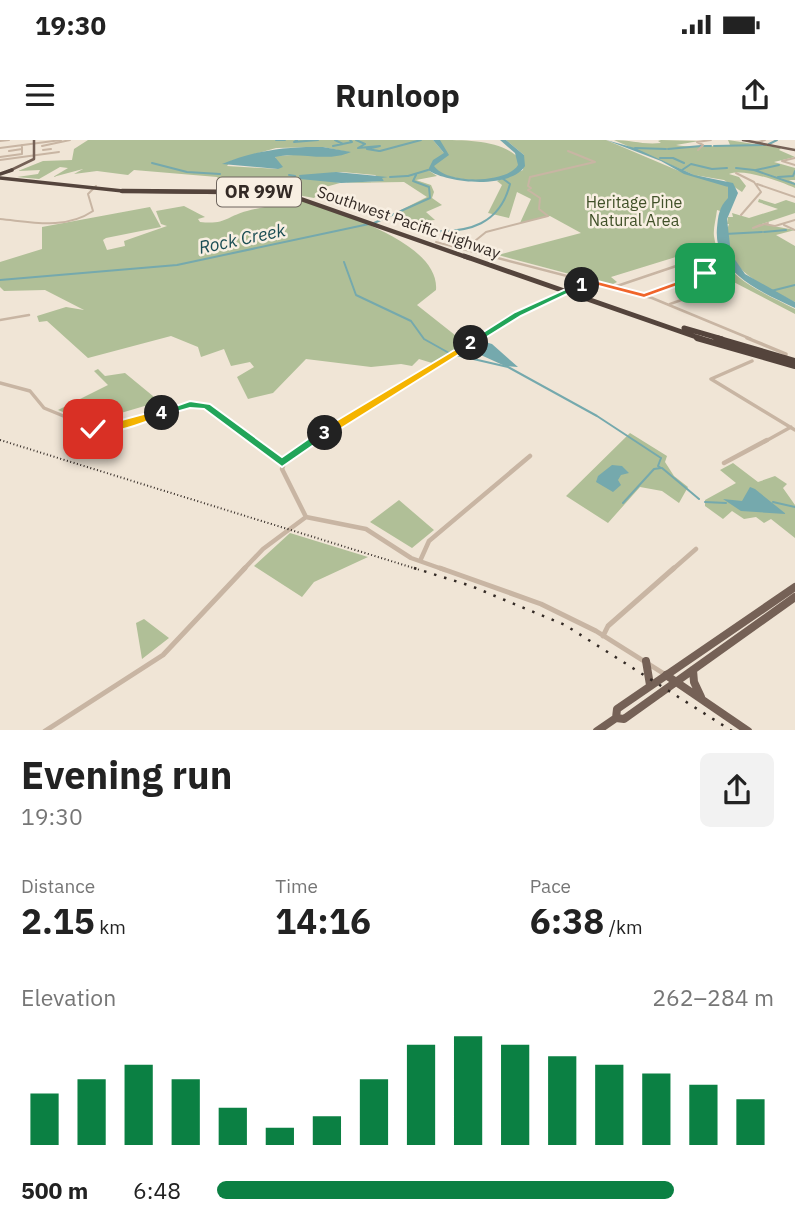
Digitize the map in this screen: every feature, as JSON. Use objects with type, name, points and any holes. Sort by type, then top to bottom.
[{"type":"highway","points":[[0,177],[12,170]]},
{"type":"highway","points":[[6,173],[5,176],[16,178]]},
{"type":"highway","name":"Southwest Pacific Highway","points":[[0,177],[94,189]]},
{"type":"highway","name":"Southwest Pacific Highway","points":[[0,177],[94,189],[230,191],[284,195],[337,209],[455,249]]},
{"type":"highway","name":"Southwest Pacific Highway","points":[[337,209],[742,352],[795,364]]},
{"type":"highway","name":"Southwest Pacific Highway","points":[[678,328],[795,364]]},
{"type":"highway","points":[[742,352],[752,361],[766,359]]},
{"type":"main road","points":[[743,140],[795,150]]},
{"type":"main road","points":[[0,177],[29,163],[34,147]]},
{"type":"main road","points":[[616,718],[617,709],[795,587]]},
{"type":"main road","points":[[597,730],[616,718],[624,719],[795,597]]},
{"type":"main road","points":[[646,661],[650,686]]},
{"type":"main road","points":[[693,670],[694,682],[702,700]]},
{"type":"main road","points":[[666,675],[748,730]]},
{"type":"street","points":[[0,141],[9,140]]},
{"type":"street","points":[[0,158],[46,141],[61,140]]},
{"type":"street","points":[[42,148],[70,140]]},
{"type":"street","points":[[698,150],[703,145],[697,142],[711,140]]},
{"type":"street","points":[[0,158],[22,154],[22,145]]},
{"type":"street","points":[[0,148],[22,145],[51,153],[59,152]]},
{"type":"street","points":[[51,147],[51,153]]},
{"type":"street","points":[[9,151],[22,149]]},
{"type":"street","points":[[466,249],[486,232],[548,216],[539,209],[540,198],[528,190],[531,188],[528,186],[530,177],[596,162],[568,151]]},
{"type":"street","points":[[795,158],[782,161],[795,165]]},
{"type":"street","points":[[736,173],[795,197]]},
{"type":"street","points":[[741,215],[761,196],[760,189],[754,182]]},
{"type":"street","points":[[0,218],[68,222],[91,213],[93,210],[90,203],[94,189]]},
{"type":"street","points":[[782,225],[795,220]]},
{"type":"street","points":[[760,225],[782,225],[795,230]]},
{"type":"street","points":[[455,249],[466,249],[644,296],[786,354],[785,359]]},
{"type":"street","points":[[668,304],[724,285],[683,256]]},
{"type":"street","points":[[614,287],[691,261]]},
{"type":"street","points":[[644,296],[705,273]]},
{"type":"street","points":[[282,463],[291,453],[509,319],[590,281]]},
{"type":"street","points":[[0,320],[29,315]]},
{"type":"street","points":[[752,361],[711,379],[793,428]]},
{"type":"street","points":[[0,383],[30,391],[44,408],[96,429],[117,427],[185,406],[204,405],[282,463],[283,472],[306,517]]},
{"type":"street","points":[[724,463],[793,428]]},
{"type":"street","points":[[420,562],[429,541],[530,456]]},
{"type":"street","points":[[45,730],[163,655],[263,549],[306,517],[366,529],[399,552],[420,562],[529,599],[603,636],[666,675]]},
{"type":"street","points":[[603,636],[608,626],[696,549]]},
{"type":"green space","points":[[88,140],[433,140],[444,153],[437,140],[463,140],[499,146],[517,157],[524,165],[514,172],[490,180],[452,177],[428,170],[437,176],[416,180],[431,185],[434,192],[432,198],[442,205],[426,212],[435,220],[403,222],[395,213],[427,197],[404,182],[342,183],[384,181],[375,175],[342,172],[301,176],[341,183],[318,189],[319,194],[314,198],[259,188],[227,188],[217,177],[134,170],[128,175],[97,171],[74,174],[83,169],[53,177],[68,168],[60,167],[39,179],[17,177],[38,174],[40,170],[18,171],[43,161],[72,160],[74,149]],"holes":[[[323,147],[348,152],[275,156],[278,169],[227,166],[231,161],[276,148]]]},
{"type":"green space","name":"Heritage Pine Natural Area","points":[[506,140],[606,140],[679,171],[722,182],[728,187],[728,199],[720,211],[717,210],[714,233],[724,262],[756,289],[795,309],[795,314],[722,276],[692,252],[611,277],[617,282],[611,285],[498,255],[581,233],[550,216],[520,223],[531,199],[517,192],[509,218],[488,213],[502,185],[497,181],[523,170],[524,155]]},
{"type":"green space","points":[[614,140],[648,143],[661,143],[658,141],[661,140],[699,141],[676,145],[694,147],[726,146],[730,145],[728,140],[781,148],[779,150],[795,157],[774,162],[795,168],[795,180],[789,180],[795,183],[795,188],[752,174],[729,174],[739,177],[746,186],[742,192],[724,180],[694,175]]},
{"type":"green space","points":[[759,199],[775,204],[786,200],[795,203],[795,213],[762,224],[795,230],[776,235],[795,246],[795,302],[770,290],[745,273],[728,251],[727,224],[728,217],[733,217],[732,213],[749,218],[778,209],[758,202]]},
{"type":"green space","points":[[302,200],[384,232],[422,258],[433,273],[436,290],[417,305],[465,343],[432,363],[419,359],[412,366],[401,364],[371,367],[306,359],[273,393],[248,399],[237,377],[254,367],[250,362],[231,366],[224,349],[201,357],[198,347],[171,336],[88,358],[47,321],[39,322],[37,316],[66,307],[84,310],[45,290],[4,291],[0,287],[0,262],[42,249],[42,227],[150,207],[161,227],[106,238],[103,240],[107,250],[125,246],[124,241],[167,226],[161,224],[156,211],[184,206],[205,217],[198,219],[200,222],[216,222],[247,211]]},
{"type":"green space","points":[[98,369],[105,376],[125,373],[159,401],[172,398],[175,407],[157,412],[148,405],[87,423],[76,418],[101,411],[99,399],[63,412],[58,410],[108,385],[94,371]]},
{"type":"green space","points":[[630,433],[667,456],[665,462],[674,476],[688,487],[679,503],[662,491],[640,487],[608,523],[566,496]]},
{"type":"green space","points":[[733,463],[758,482],[775,476],[787,484],[783,488],[795,505],[795,538],[771,519],[764,523],[756,517],[744,519],[732,511],[723,519],[705,506],[705,500],[736,483],[720,470]]},
{"type":"green space","points":[[399,500],[434,530],[412,548],[370,522]]},
{"type":"green space","points":[[290,533],[368,557],[314,582],[302,597],[254,566]]},
{"type":"green space","points":[[144,619],[169,638],[142,659],[136,623]]},
{"type":"water","points":[[433,140],[440,140],[449,155],[434,166],[451,176],[463,179],[490,178],[512,171],[518,165],[515,153],[500,140],[506,140],[524,155],[525,166],[518,173],[493,181],[450,179],[428,170],[433,160],[444,153]]},
{"type":"water","points":[[606,140],[635,148],[694,175],[733,183],[738,193],[727,219],[731,254],[745,274],[795,302],[795,308],[742,279],[723,257],[717,228],[720,212],[728,198],[728,187],[684,174],[661,161]]},
{"type":"water","points":[[323,147],[351,152],[332,157],[275,157],[283,167],[278,169],[222,164],[270,150]]},
{"type":"water","points":[[336,172],[388,177],[382,178],[384,181],[341,183],[300,179],[299,175]]},
{"type":"water","points":[[485,342],[492,344],[518,367],[505,366],[472,351]]},
{"type":"water","points":[[612,465],[622,466],[629,473],[621,475],[618,480],[621,485],[613,492],[596,482],[598,476]]},
{"type":"water","points":[[750,487],[786,514],[741,511],[723,499],[742,501]]},
{"type":"waterway","points":[[276,140],[285,140]]},
{"type":"waterway","points":[[297,140],[294,142],[318,140]]},
{"type":"waterway","points":[[335,140],[343,144]]},
{"type":"waterway","points":[[343,144],[352,142],[350,140]]},
{"type":"waterway","points":[[356,140],[365,144],[358,148],[380,146],[367,149],[379,151]]},
{"type":"waterway","points":[[380,151],[421,140]]},
{"type":"waterway","points":[[769,144],[777,140]]},
{"type":"waterway","points":[[343,144],[343,144],[333,146],[343,144]]},
{"type":"waterway","points":[[714,146],[765,145]]},
{"type":"waterway","points":[[668,149],[701,146]]},
{"type":"waterway","points":[[704,146],[711,146]]},
{"type":"waterway","points":[[635,148],[666,149]]},
{"type":"waterway","points":[[660,158],[673,158],[684,163]]},
{"type":"waterway","points":[[152,163],[187,172],[220,174]]},
{"type":"waterway","points":[[682,170],[691,164],[712,169],[727,168]]},
{"type":"waterway","points":[[756,170],[779,165]]},
{"type":"waterway","points":[[736,168],[754,170],[795,184]]},
{"type":"waterway","name":"Rock Creek","points":[[408,176],[428,170]]},
{"type":"waterway","points":[[778,177],[793,176],[795,171]]},
{"type":"waterway","points":[[289,175],[295,176]]},
{"type":"waterway","name":"Rock Creek","points":[[374,223],[430,198],[429,187],[413,181],[416,175]]},
{"type":"waterway","points":[[390,177],[407,176]]},
{"type":"waterway","points":[[431,231],[470,228],[491,217],[505,198],[510,184],[502,178]]},
{"type":"waterway","name":"Rock Creek","points":[[0,280],[177,265],[369,224]]},
{"type":"waterway","points":[[764,232],[786,230]]},
{"type":"waterway","points":[[725,234],[762,232]]},
{"type":"waterway","points":[[344,262],[356,295],[411,321],[424,339],[449,353]]},
{"type":"waterway","points":[[771,291],[795,285]]},
{"type":"waterway","points":[[456,355],[508,367],[597,416],[661,458],[658,466],[661,468],[654,469],[623,503]]},
{"type":"waterway","points":[[662,468],[699,499]]},
{"type":"waterway","points":[[705,502],[726,503]]},
{"type":"waterway","points":[[773,502],[795,507]]},
{"type":"railway","points":[[0,440],[420,570]]},
{"type":"railway","points":[[414,568],[471,586],[565,625],[730,730]]},
{"type":"route","points":[[93,429],[107,429],[185,406],[207,406],[282,463],[291,453],[509,319],[590,281],[644,296],[650,291],[705,273]]}]
